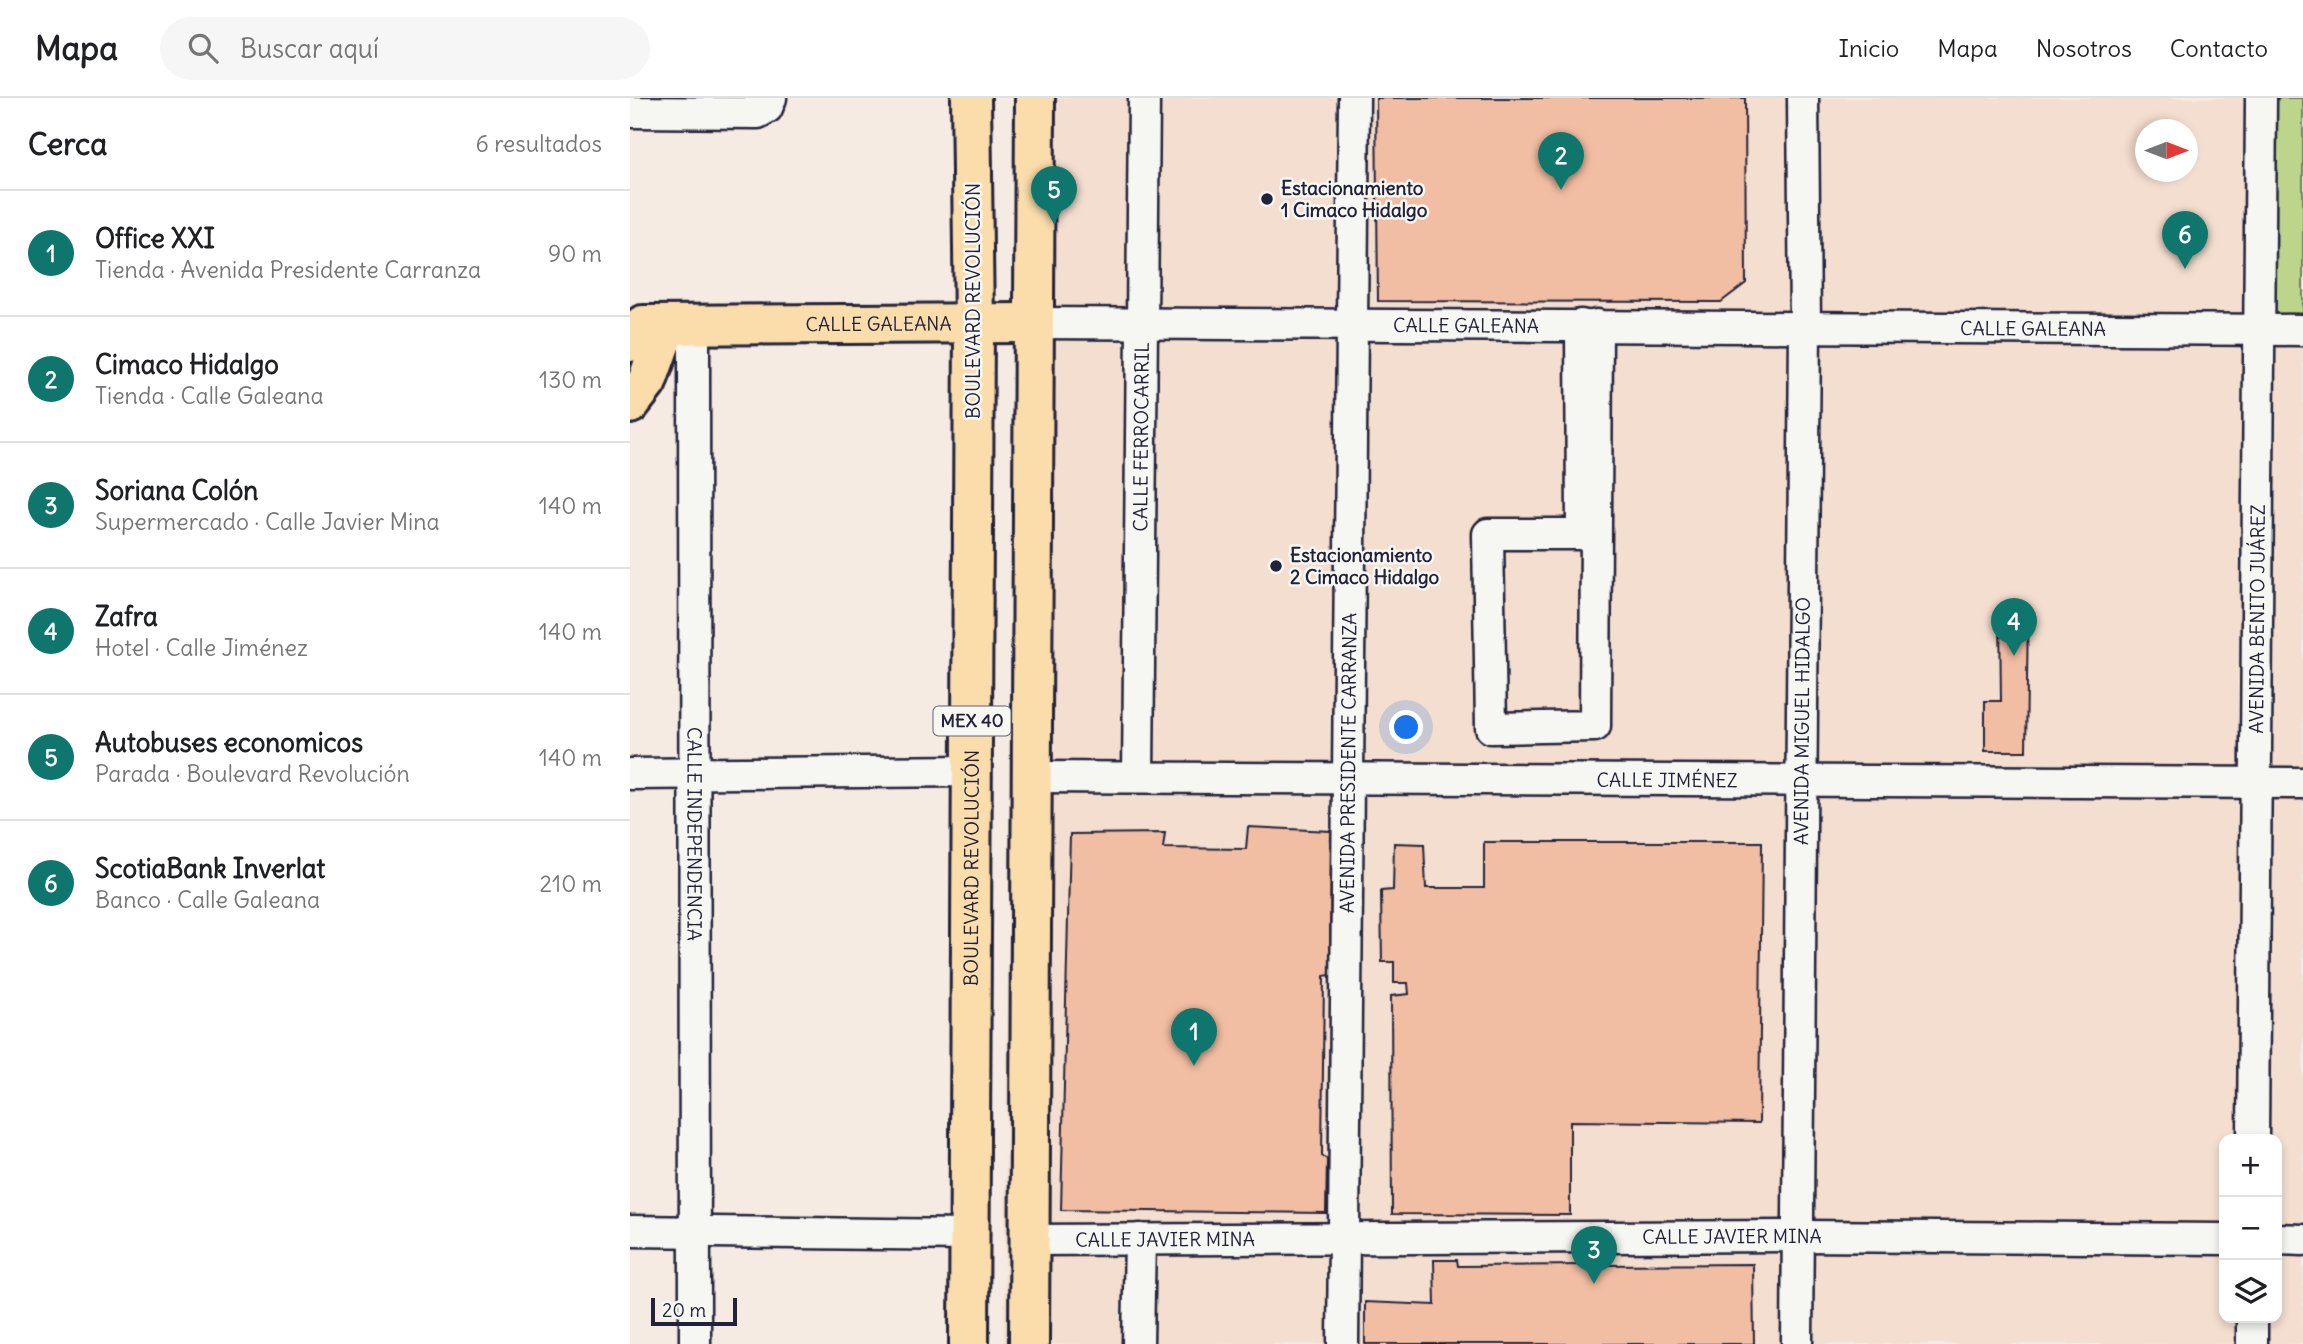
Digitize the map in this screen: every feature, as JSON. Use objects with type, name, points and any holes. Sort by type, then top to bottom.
[{"type":"main road","name":"BOULEVARD REVOLUCIÓN","points":[[970,1344],[974,323],[971,98]]},
{"type":"main road","name":"MEX 40","points":[[1029,1344],[1035,98]]},
{"type":"main road","name":"CALLE GALEANA","points":[[653,328],[1034,323]]},
{"type":"main road","points":[[630,404],[647,382],[653,328]]},
{"type":"street","name":"CALLE FERROCARRIL","points":[[1138,777],[1144,98]]},
{"type":"street","name":"AVENIDA PRESIDENTE CARRANZA","points":[[1343,1344],[1354,98]]},
{"type":"street","name":"AVENIDA MIGUEL HIDALGO","points":[[1797,1344],[1805,326],[1803,98]]},
{"type":"street","name":"AVENIDA BENITO JUÁREZ","points":[[2253,1134],[2261,98]]},
{"type":"street","points":[[630,112],[758,113],[769,103]]},
{"type":"street","name":"CALLE GALEANA","points":[[1034,323],[2303,330]]},
{"type":"street","points":[[1589,325],[1595,726],[1491,728],[1488,534],[1582,534],[1589,325]]},
{"type":"street","name":"CALLE INDEPENDENCIA","points":[[653,328],[694,774],[695,1344]]},
{"type":"street","points":[[630,774],[972,771]]},
{"type":"street","name":"CALLE JIMÉNEZ","points":[[1032,777],[1801,778],[2303,783]]},
{"type":"street","points":[[630,1231],[970,1235]]},
{"type":"street","name":"CALLE JAVIER MINA","points":[[1030,1240],[1798,1236],[2219,1239]]},
{"type":"street","points":[[1138,1344],[1140,1239]]},
{"type":"street","points":[[2282,1239],[2303,1240]]},
{"type":"street","points":[[2252,1323],[2252,1344]]},
{"type":"shaded area","points":[[1016,98],[2303,98],[2303,1344],[1004,1344]]},
{"type":"green space","points":[[2267,98],[2303,98],[2303,324],[2266,323]]},
{"type":"building","points":[[1376,98],[1745,98],[1746,283],[1721,302],[1378,301]]},
{"type":"building","points":[[2028,610],[2026,751],[1985,751],[1985,701],[2001,701],[2000,611]]},
{"type":"building","points":[[1248,827],[1331,831],[1330,975],[1324,976],[1322,1156],[1327,1159],[1326,1213],[1061,1210],[1070,834],[1165,833],[1163,848],[1246,849]]},
{"type":"building","points":[[1484,842],[1762,842],[1759,1123],[1570,1121],[1570,1215],[1392,1214],[1391,996],[1409,994],[1408,983],[1394,983],[1394,962],[1382,962],[1381,891],[1393,890],[1394,843],[1424,844],[1426,888],[1484,888]]},
{"type":"building","points":[[1434,1260],[1457,1260],[1458,1266],[1753,1264],[1754,1344],[1365,1344],[1365,1302],[1435,1305]]},
{"type":"place","name":"Cimaco Hidalgo","points":[[1561,190]]},
{"type":"place","name":"Estacionamiento 1 Cimaco Hidalgo","points":[[1267,199]]},
{"type":"place","name":"Autobuses economicos","points":[[1054,224]]},
{"type":"place","name":"ScotiaBank Inverlat","points":[[2185,269]]},
{"type":"place","name":"Estacionamiento 2 Cimaco Hidalgo","points":[[1276,566]]},
{"type":"place","name":"Zafra","points":[[2014,656]]},
{"type":"place","name":"Office XXI","points":[[1194,1066]]},
{"type":"place","name":"Soriana Colón","points":[[1594,1284]]}]
